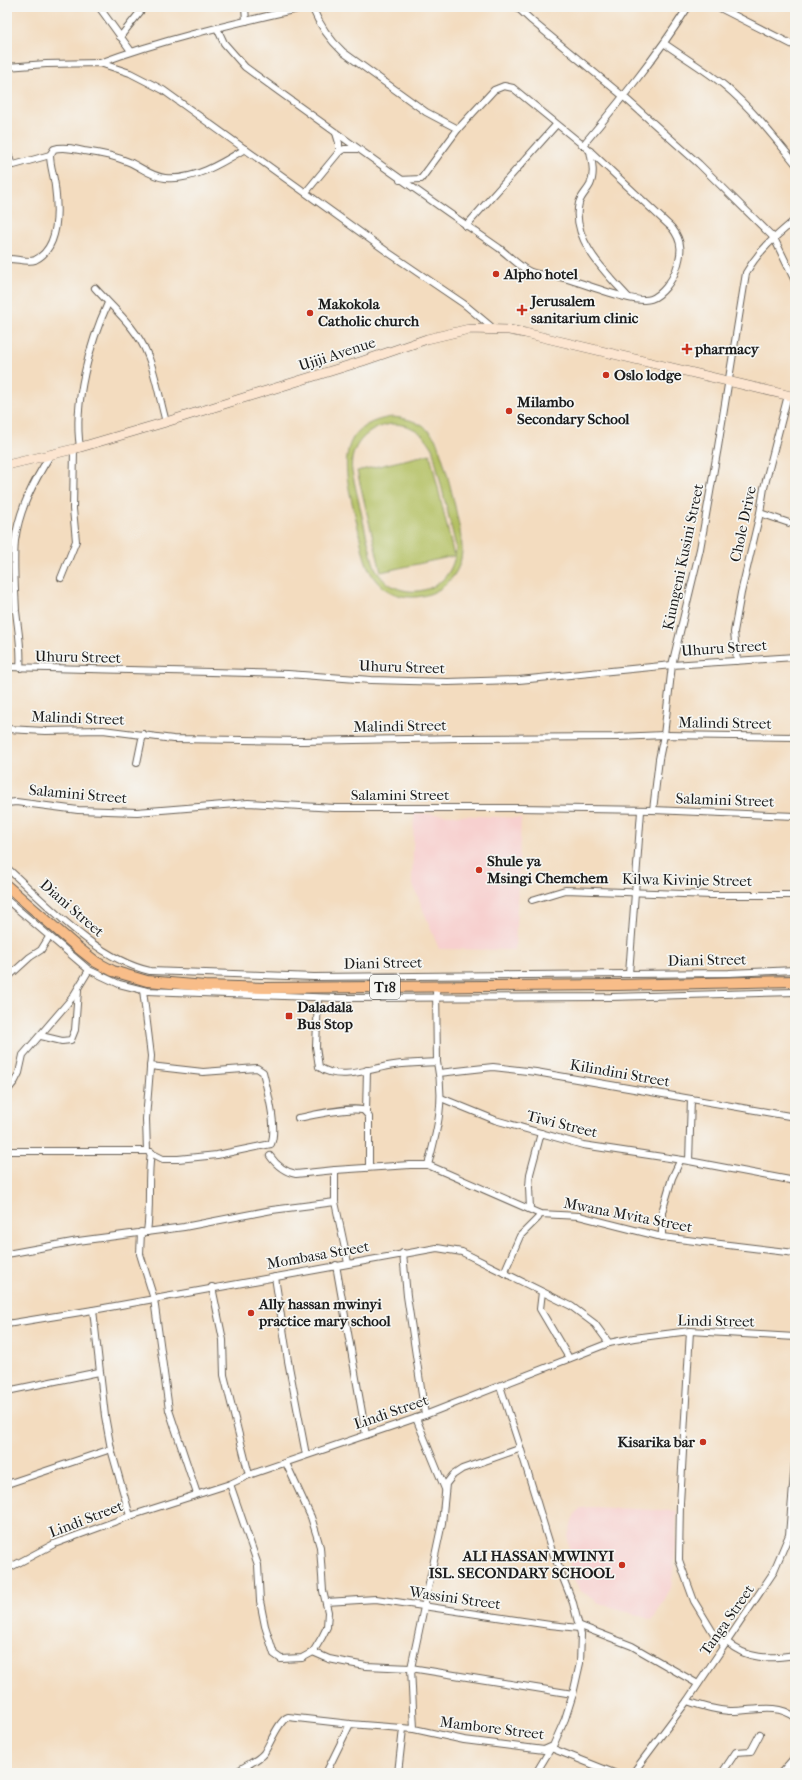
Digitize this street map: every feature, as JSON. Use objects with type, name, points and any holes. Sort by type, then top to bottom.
[{"type":"main road","name":"Ujiji Avenue","points":[[7,465],[77,448],[166,422],[364,361],[427,339],[469,329],[525,333],[791,396]]},
{"type":"main road","name":"T18","points":[[7,886],[77,948],[96,962],[146,988],[205,986],[265,988],[617,986],[795,981]]},
{"type":"street","points":[[99,7],[120,38],[131,51]]},
{"type":"street","points":[[120,38],[144,7]]},
{"type":"street","points":[[245,7],[246,21]]},
{"type":"street","points":[[100,63],[131,51],[217,28],[306,7]]},
{"type":"street","points":[[312,7],[324,31],[332,42],[343,52],[426,112],[458,129]]},
{"type":"street","points":[[517,7],[624,97],[699,164],[774,238],[795,281]]},
{"type":"street","points":[[583,146],[624,97],[665,44],[688,7]]},
{"type":"street","points":[[718,7],[795,46]]},
{"type":"street","points":[[217,28],[224,43],[245,67],[400,180],[528,271],[565,278],[628,297],[646,300],[651,299],[666,287],[679,260],[680,241],[672,228],[590,151],[513,88],[504,86],[494,90],[458,129],[421,179],[400,180]]},
{"type":"street","points":[[665,44],[724,85],[770,132],[795,163]]},
{"type":"street","points":[[7,67],[46,64],[100,63],[130,73],[163,90],[389,253],[464,304],[494,330]]},
{"type":"street","points":[[466,226],[556,124]]},
{"type":"street","points":[[336,133],[339,143],[338,152]]},
{"type":"street","points":[[7,259],[32,260],[49,249],[55,226],[56,213],[56,188],[50,155],[52,150],[58,147],[95,153],[129,162],[147,172],[164,178],[176,178],[199,173],[214,167],[245,149]]},
{"type":"street","points":[[306,192],[338,152],[344,149],[357,148]]},
{"type":"street","points":[[7,149],[11,163],[14,165],[50,155]]},
{"type":"street","points":[[590,151],[593,173],[592,179],[590,185],[581,198],[578,207],[583,239],[608,275],[628,297]]},
{"type":"street","name":"Kiungeni Kusini Street","points":[[653,810],[672,665],[700,549],[746,273],[752,262],[774,238],[795,220]]},
{"type":"street","points":[[95,288],[129,325],[149,357],[166,422]]},
{"type":"street","points":[[61,578],[76,540],[73,509],[78,422],[87,365],[98,324],[108,303]]},
{"type":"street","name":"Chole Drive","points":[[737,661],[734,632],[741,593],[760,513],[764,488],[791,396]]},
{"type":"street","points":[[20,668],[21,656],[16,611],[15,542],[20,517],[27,497],[36,476],[50,454]]},
{"type":"street","points":[[760,513],[795,525]]},
{"type":"street","name":"Uhuru Street","points":[[7,667],[288,674],[371,680],[448,682],[519,680],[672,665],[795,657]]},
{"type":"street","name":"Malindi Street","points":[[7,728],[45,731],[103,730],[173,739],[302,741],[459,738],[618,738],[664,735],[795,737]]},
{"type":"street","points":[[137,763],[143,734]]},
{"type":"street","name":"Salamini Street","points":[[7,803],[16,802],[78,810],[137,812],[248,803],[335,808],[653,810],[795,816]]},
{"type":"street","points":[[629,974],[641,811]]},
{"type":"street","name":"Diani Street","points":[[7,868],[88,940],[119,960],[136,968],[150,971],[314,977],[729,973],[795,970]]},
{"type":"street","name":"Kilwa Kivinje Street","points":[[532,900],[565,890],[713,895],[795,894]]},
{"type":"street","points":[[7,900],[89,970],[119,984],[146,988],[318,998],[611,997],[795,992]]},
{"type":"street","points":[[7,978],[30,957],[41,950],[49,937]]},
{"type":"street","points":[[7,1091],[19,1073],[23,1055],[41,1036],[78,991],[89,970]]},
{"type":"street","points":[[428,1166],[441,1110],[437,1062],[436,987]]},
{"type":"street","points":[[146,988],[151,1056],[146,1119],[149,1152],[149,1214],[140,1254],[154,1299],[169,1410],[197,1494]]},
{"type":"street","points":[[41,1036],[62,1041],[71,1040],[75,1030],[78,991]]},
{"type":"street","points":[[318,998],[316,1047],[319,1068],[327,1073],[338,1074],[394,1065],[437,1062]]},
{"type":"street","points":[[7,1151],[149,1152],[158,1157],[170,1159],[217,1155],[271,1144],[273,1140],[271,1112],[265,1079],[263,1072],[257,1068],[204,1072],[150,1066]]},
{"type":"street","name":"Kilindini Street","points":[[439,1073],[493,1067],[513,1069],[638,1088],[795,1117]]},
{"type":"street","points":[[367,1070],[366,1112],[369,1117],[369,1167]]},
{"type":"street","name":"Tiwi Street","points":[[441,1098],[495,1120],[583,1145],[680,1161],[689,1161],[795,1181]]},
{"type":"street","points":[[689,1161],[691,1099]]},
{"type":"street","points":[[298,1118],[338,1111],[362,1110],[366,1112]]},
{"type":"street","points":[[530,1210],[530,1174],[541,1133]]},
{"type":"street","name":"Mwana Mvita Street","points":[[270,1156],[276,1165],[290,1173],[301,1174],[369,1167],[428,1166],[540,1214],[579,1216],[662,1237],[795,1253]]},
{"type":"street","points":[[662,1237],[662,1212],[672,1178],[680,1161]]},
{"type":"street","points":[[336,1170],[335,1202],[348,1263]]},
{"type":"street","points":[[7,1254],[184,1227],[272,1210],[335,1202]]},
{"type":"street","points":[[504,1273],[520,1236],[540,1214]]},
{"type":"street","name":"Mombasa Street","points":[[7,1324],[93,1310],[436,1248],[462,1252],[571,1306],[595,1324],[609,1343]]},
{"type":"street","points":[[402,1254],[425,1415]]},
{"type":"street","points":[[336,1265],[366,1435]]},
{"type":"street","points":[[275,1277],[288,1361],[306,1455]]},
{"type":"street","points":[[212,1288],[223,1340],[224,1375],[249,1475]]},
{"type":"street","points":[[542,1292],[540,1309],[569,1358]]},
{"type":"street","points":[[93,1310],[99,1372],[111,1449],[130,1516]]},
{"type":"street","points":[[690,1331],[680,1503],[679,1560],[694,1601],[714,1634],[726,1644],[742,1652],[759,1657],[768,1658],[795,1655]]},
{"type":"street","name":"Lindi Street","points":[[7,1570],[54,1544],[130,1516],[230,1484],[249,1475],[425,1415],[609,1343],[647,1336],[690,1331],[725,1331],[795,1337]]},
{"type":"street","points":[[7,1390],[99,1372]]},
{"type":"street","name":"Mambore Street","points":[[236,1773],[263,1755],[280,1724],[287,1717],[414,1729],[464,1740],[544,1750],[551,1748],[559,1734],[573,1694],[581,1656],[582,1643],[573,1603],[551,1548],[500,1386]]},
{"type":"street","points":[[416,1418],[445,1489]]},
{"type":"street","points":[[414,1729],[411,1668],[442,1523],[445,1489],[448,1480],[462,1469],[516,1450],[520,1447]]},
{"type":"street","points":[[7,1484],[111,1449]]},
{"type":"street","name":"Tanga Street","points":[[633,1773],[687,1701],[764,1588],[785,1548],[790,1526],[795,1462]]},
{"type":"street","points":[[230,1484],[258,1565],[260,1602],[265,1626],[274,1654],[276,1657],[286,1659],[302,1658],[313,1652],[328,1627],[326,1602],[322,1585],[320,1548],[316,1533],[311,1517],[286,1463]]},
{"type":"street","name":"Wassini Street","points":[[326,1602],[376,1600],[579,1627],[632,1646],[698,1684]]},
{"type":"street","points":[[313,1652],[329,1659],[366,1666],[411,1668],[573,1694]]},
{"type":"street","points":[[687,1701],[705,1707],[732,1711],[776,1709],[789,1713],[795,1717]]},
{"type":"street","points":[[326,1773],[350,1724]]},
{"type":"street","points":[[398,1773],[403,1729]]},
{"type":"street","points":[[722,1773],[736,1752],[751,1751],[760,1734]]},
{"type":"street","points":[[539,1772],[551,1748],[614,1773]]},
{"type":"street","points":[[781,1773],[795,1757]]},
{"type":"shaded area","points":[[414,813],[521,818],[515,950],[439,949],[412,882]]},
{"type":"shaded area","name":"ALI HASSAN MWINYI ISL. SECONDARY SCHOOL","points":[[591,1507],[677,1511],[675,1554],[671,1588],[653,1620],[599,1603],[581,1591],[570,1575],[568,1536],[570,1528],[575,1513],[581,1508]]},
{"type":"green space","points":[[392,417],[415,422],[430,432],[438,445],[459,525],[462,553],[459,566],[451,579],[442,588],[431,594],[419,597],[406,597],[394,594],[383,588],[374,578],[367,566],[349,490],[347,458],[350,443],[358,431],[372,422]],"holes":[[[392,424],[410,427],[420,433],[432,447],[456,547],[450,570],[438,584],[424,590],[408,591],[399,589],[392,586],[379,575],[372,560],[352,472],[353,454],[362,439],[375,429]]]},
{"type":"green space","points":[[430,454],[454,556],[381,572],[357,471]]},
{"type":"place","name":"Alpho hotel","points":[[496,274]]},
{"type":"place","name":"Jerusalem sanitarium clinic","points":[[522,310]]},
{"type":"place","name":"Makokola Catholic church","points":[[310,313]]},
{"type":"place","name":"pharmacy","points":[[687,349]]},
{"type":"place","name":"Oslo lodge","points":[[606,375]]},
{"type":"place","name":"Milambo Secondary School","points":[[509,411]]},
{"type":"place","name":"Shule ya Msingi Chemchem","points":[[479,870]]},
{"type":"place","name":"Daladala Bus Stop","points":[[289,1016]]},
{"type":"place","name":"Ally hassan mwinyi practice mary school","points":[[251,1313]]},
{"type":"place","name":"Kisarika bar","points":[[703,1442]]},
{"type":"place","name":"ALI HASSAN MWINYI ISL. SECONDARY SCHOOL","points":[[622,1565]]}]
